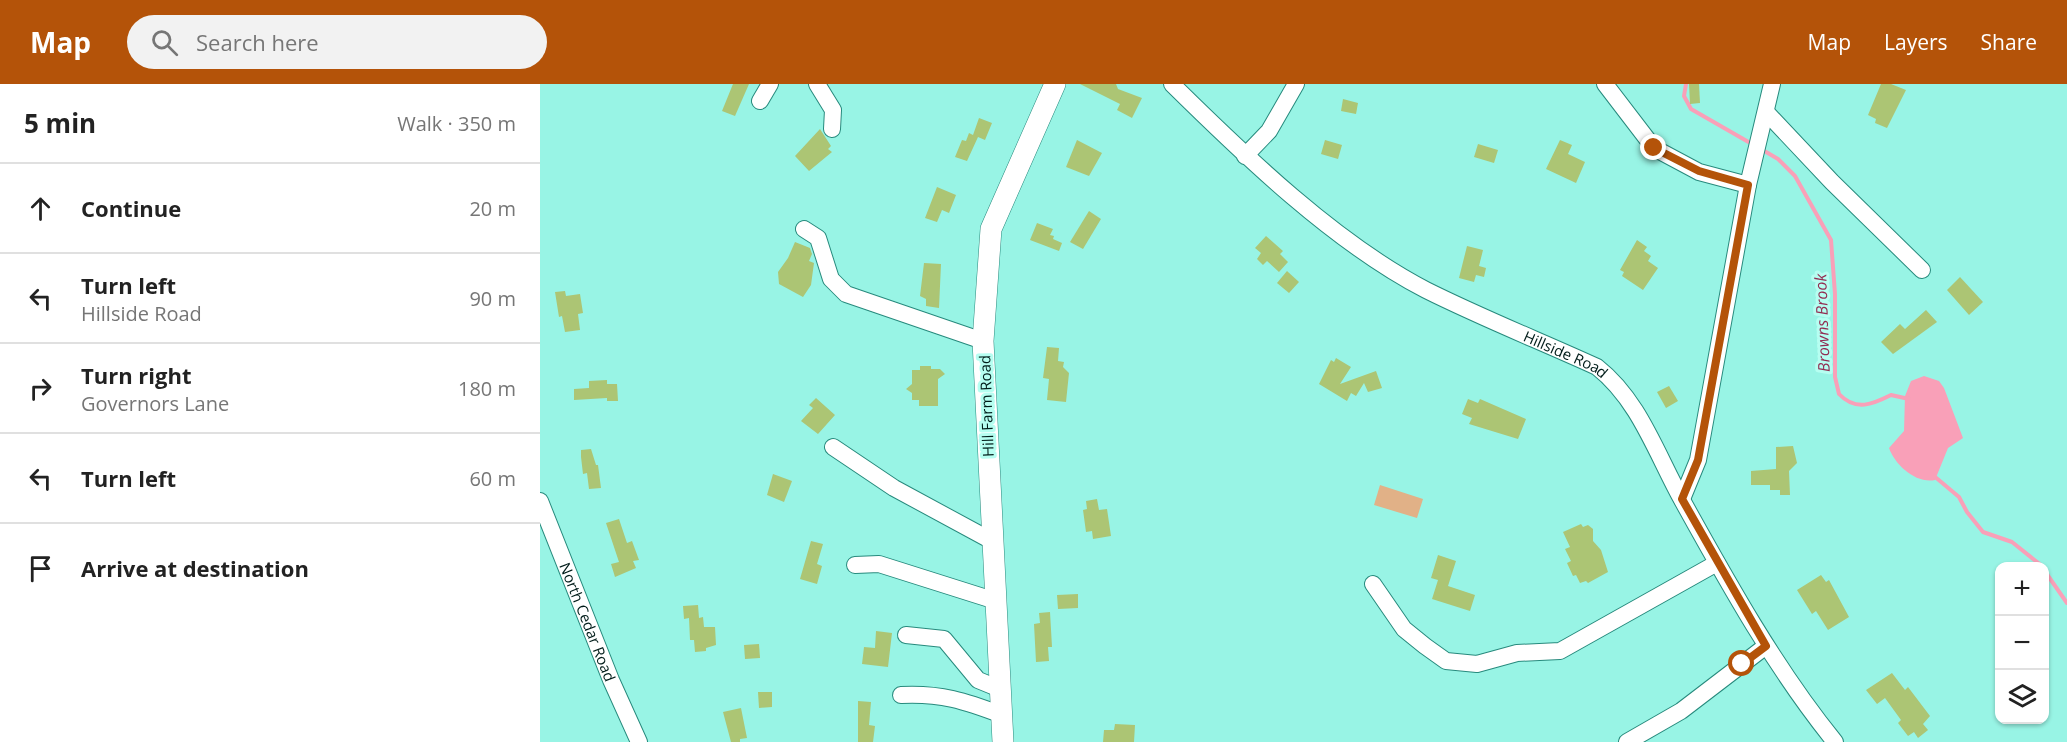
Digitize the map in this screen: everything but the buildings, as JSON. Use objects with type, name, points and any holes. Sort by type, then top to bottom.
[{"type":"main road","name":"Hill Farm Road","points":[[1003,742],[983,341],[991,229],[1054,84]]},
{"type":"street","points":[[760,101],[770,84]]},
{"type":"street","points":[[817,84],[832,110],[832,129]]},
{"type":"street","name":"Hillside Road","points":[[1172,84],[1245,156],[1353,244],[1425,289],[1597,367],[1610,377],[1632,403],[1682,499],[1766,646],[1810,711],[1835,742]]},
{"type":"street","points":[[1245,156],[1269,131],[1296,84]]},
{"type":"street","points":[[1605,84],[1654,148],[1699,171],[1748,185]]},
{"type":"street","points":[[1682,499],[1698,460],[1748,185],[1772,84]]},
{"type":"street","points":[[1765,119],[1922,270]]},
{"type":"street","points":[[804,229],[818,238],[831,279],[846,294],[983,341]]},
{"type":"street","points":[[832,447],[894,489],[992,541]]},
{"type":"street","name":"North Cedar Road","points":[[540,501],[611,680],[639,742]]},
{"type":"street","points":[[1373,584],[1404,629],[1425,646],[1446,661],[1477,664],[1517,653],[1560,651],[1589,637],[1718,563]]},
{"type":"street","points":[[855,565],[879,564],[996,601]]},
{"type":"street","points":[[906,635],[944,639],[978,680],[1000,689]]},
{"type":"street","points":[[1628,742],[1681,711],[1766,646]]},
{"type":"street","points":[[901,695],[928,694],[957,698],[1002,715]]},
{"type":"shaded area","points":[[1924,376],[1939,381],[1944,388],[1963,438],[1948,448],[1935,480],[1921,479],[1907,472],[1896,461],[1889,448],[1904,431],[1905,396],[1911,381]]},
{"type":"shaded area","points":[[1380,485],[1423,499],[1417,518],[1374,505]]},
{"type":"waterway","name":"Browns Brook","points":[[1686,84],[1684,96],[1691,109],[1752,144]]},
{"type":"waterway","name":"Browns Brook","points":[[1761,149],[1778,159],[1795,176],[1831,240],[1835,294],[1835,377],[1839,394],[1845,400],[1858,405],[1865,405],[1891,395],[1909,399]]},
{"type":"waterway","name":"Browns Brook","points":[[1934,476],[1959,497],[1967,512],[1983,532],[2012,542],[2037,562]]},
{"type":"waterway","name":"Browns Brook","points":[[2049,577],[2067,603]]},
{"type":"route","points":[[1654,148],[1699,171],[1748,185],[1698,460],[1682,499],[1766,646],[1742,664]]}]
